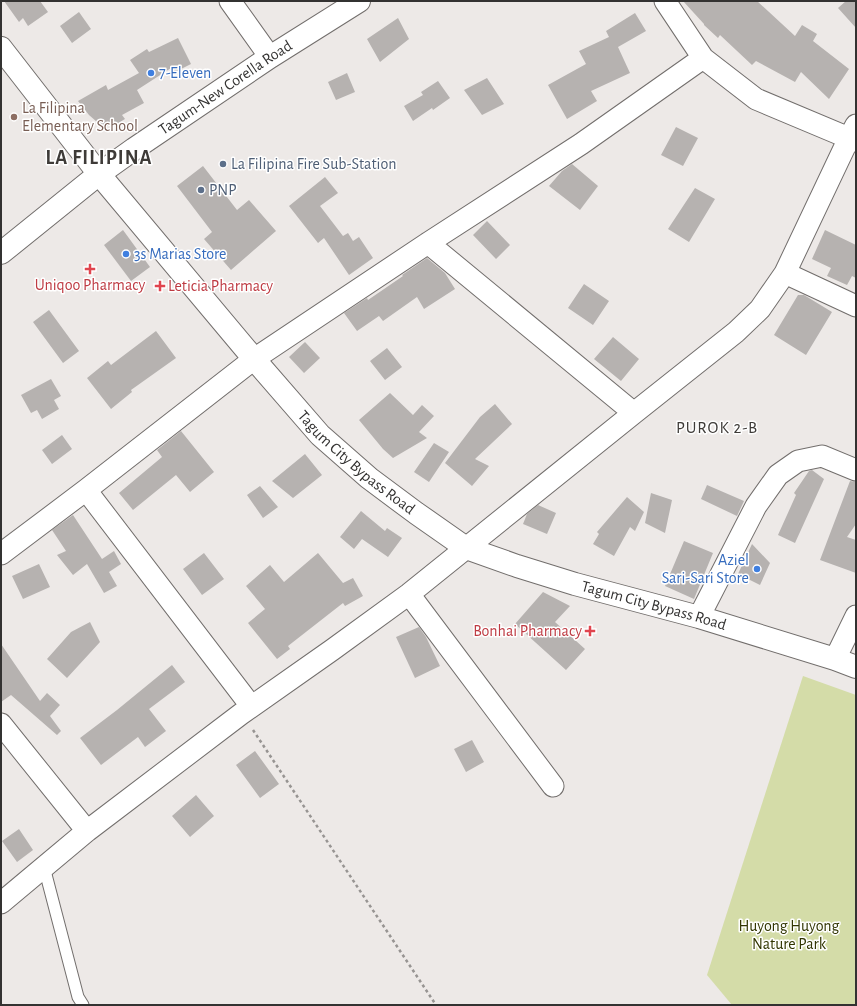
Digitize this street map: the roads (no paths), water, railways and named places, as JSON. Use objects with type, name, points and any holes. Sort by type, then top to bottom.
[{"type":"main road","name":"Tagum-New Corella Road","points":[[1,253],[99,174],[134,149],[270,58],[359,1]]},
{"type":"main road","name":"Tagum City Bypass Road","points":[[1,48],[99,174],[254,359],[320,435],[369,478],[416,513],[466,548],[517,566],[575,584],[699,617],[835,659],[856,667]]},
{"type":"street","points":[[230,1],[270,58]]},
{"type":"street","points":[[1,903],[87,831],[246,710],[409,594],[736,332],[760,309],[785,273],[854,135],[810,122],[756,99],[703,58],[665,1]]},
{"type":"street","points":[[1,554],[254,359],[428,243],[581,144],[703,58]]},
{"type":"street","points":[[428,243],[634,413]]},
{"type":"street","points":[[785,273],[856,306]]},
{"type":"street","points":[[699,617],[756,506],[778,475],[798,460],[822,456],[856,470]]},
{"type":"street","points":[[86,490],[246,710]]},
{"type":"street","points":[[409,594],[553,786]]},
{"type":"street","points":[[835,659],[856,616]]},
{"type":"street","points":[[1,724],[87,831]]},
{"type":"lane","points":[[44,867],[78,997],[83,1005]]},
{"type":"place","name":"7-Eleven","points":[[151,73]]},
{"type":"place","name":"La Filipina Elementary School","points":[[14,117]]},
{"type":"place","name":"La Filipina Fire Sub-Station","points":[[223,164]]},
{"type":"place","name":"PNP","points":[[201,190]]},
{"type":"place","name":"3s Marias Store","points":[[126,254]]},
{"type":"place","name":"Uniqoo Pharmacy","points":[[90,269]]},
{"type":"place","name":"Leticia Pharmacy","points":[[160,286]]},
{"type":"place","name":"Aziel Sari-Sari Store","points":[[757,569]]},
{"type":"place","name":"Bonhai Pharmacy","points":[[590,631]]},
{"type":"district","name":"LA FILIPINA","points":[[99,158]]},
{"type":"district","name":"PUROK 2-B","points":[[717,427]]},
{"type":"park label","name":"Huyong Huyong Nature Park","points":[[789,935]]}]
